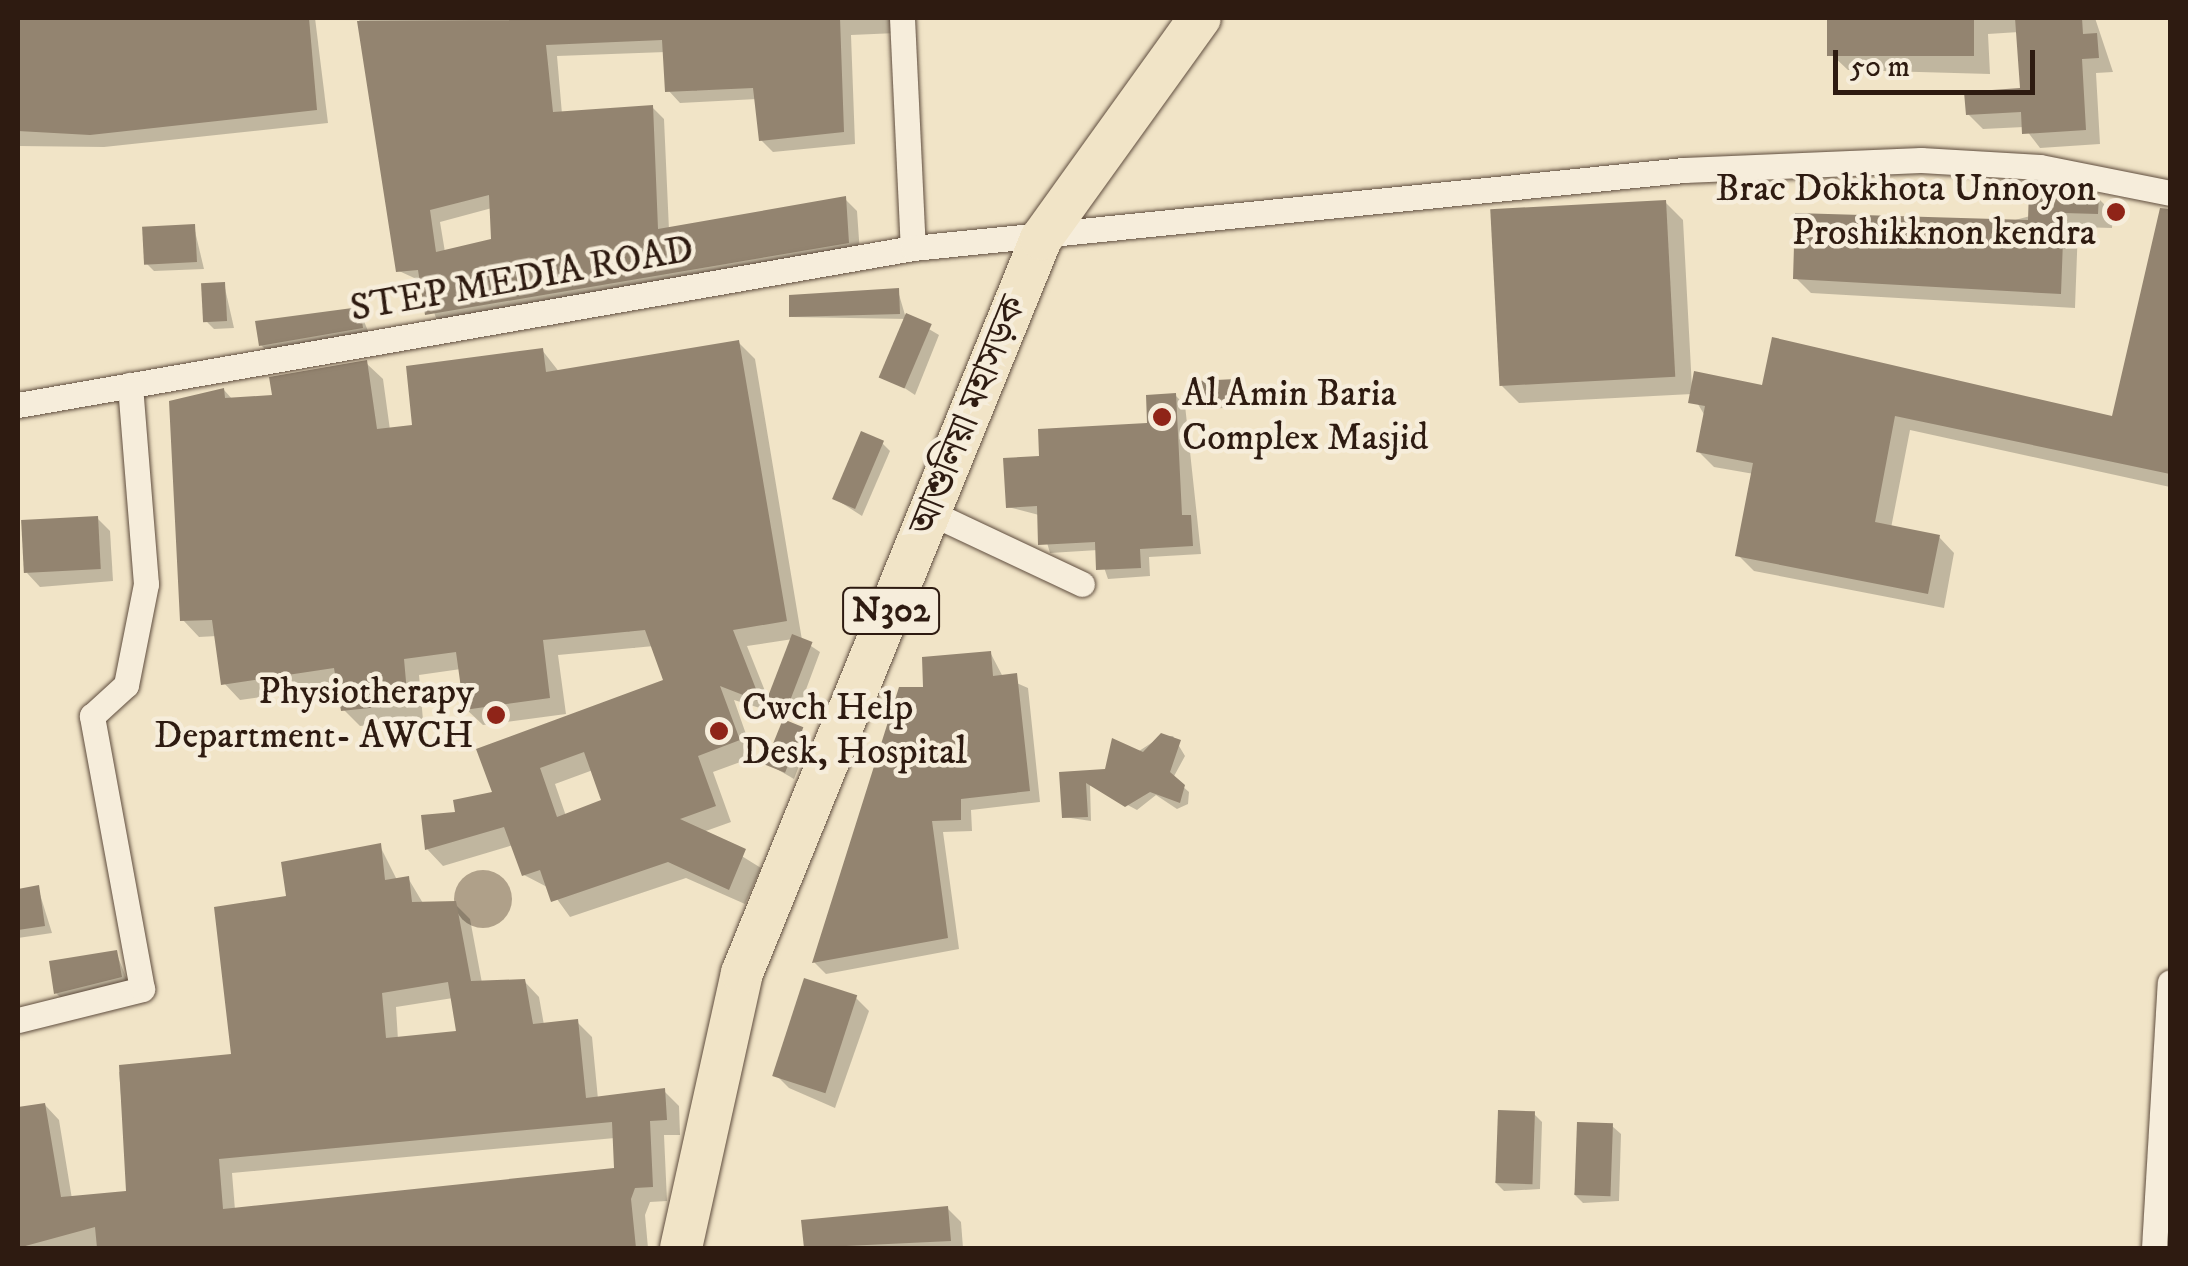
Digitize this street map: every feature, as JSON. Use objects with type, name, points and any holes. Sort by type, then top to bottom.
[{"type":"highway","name":"আশুলিয়া মহাসড়ক","points":[[680,1248],[742,972],[1041,239],[1200,18]]},
{"type":"street","points":[[902,18],[913,248]]},
{"type":"street","name":"STEP MEDIA ROAD","points":[[18,404],[913,248],[1041,239],[1723,168],[2040,166],[2170,193]]},
{"type":"street","points":[[18,1020],[142,989],[92,716],[126,685],[146,584],[130,385]]},
{"type":"street","points":[[929,512],[1082,584]]},
{"type":"street","points":[[2154,1248],[2170,982]]},
{"type":"shaded area","points":[[483,870],[504,878],[512,899],[504,920],[483,928],[462,920],[454,899],[462,878]]},
{"type":"building","points":[[18,18],[309,18],[317,110],[90,135],[18,131]]},
{"type":"building","points":[[840,18],[844,132],[759,141],[753,88],[665,92],[662,40],[546,45],[553,112],[653,105],[658,229],[846,196],[849,243],[425,315],[418,270],[396,272],[357,21]],"holes":[[[489,195],[491,239],[436,252],[430,210]]]},
{"type":"building","points":[[1827,18],[1974,18],[1974,56],[1827,56]]},
{"type":"building","points":[[2015,18],[2082,18],[2083,34],[2097,33],[2099,58],[2082,59],[2086,130],[2022,134],[2021,112],[1966,115],[1964,92],[2020,88]]},
{"type":"building","points":[[2029,189],[2099,195],[2098,214],[2064,213],[2061,294],[1793,279],[1795,213],[2028,220]]},
{"type":"building","points":[[1666,200],[1675,377],[1500,386],[1490,209]]},
{"type":"building","points":[[2160,208],[2170,209],[2170,474],[1895,416],[1875,522],[1940,535],[1928,594],[1735,556],[1753,463],[1696,452],[1705,406],[1688,403],[1694,371],[1762,385],[1772,337],[2112,416]]},
{"type":"building","points":[[195,224],[197,262],[144,265],[142,227]]},
{"type":"building","points":[[225,282],[227,321],[203,322],[201,283]]},
{"type":"building","points":[[899,288],[900,314],[789,317],[789,295]]},
{"type":"building","points":[[360,307],[363,328],[259,346],[255,321]]},
{"type":"building","points":[[906,313],[932,324],[904,388],[879,377]]},
{"type":"building","points":[[739,340],[787,621],[733,630],[761,702],[720,686],[740,740],[698,756],[716,806],[680,819],[746,849],[729,890],[668,862],[551,902],[540,870],[522,876],[504,827],[425,850],[421,815],[455,812],[453,800],[492,792],[476,749],[663,680],[645,630],[543,640],[550,698],[464,710],[456,652],[404,659],[408,704],[341,711],[334,668],[221,685],[212,620],[180,621],[169,401],[224,388],[225,398],[272,395],[269,377],[367,360],[377,429],[412,425],[406,366],[543,348],[546,372]],"holes":[[[584,752],[601,800],[557,817],[540,768]]]},
{"type":"building","points":[[1236,379],[1237,399],[1192,401],[1191,381]]},
{"type":"building","points":[[1176,393],[1182,515],[1191,515],[1193,546],[1140,549],[1141,568],[1096,570],[1095,542],[1038,545],[1037,506],[1006,508],[1003,458],[1039,456],[1038,429],[1147,423],[1146,395]]},
{"type":"building","points":[[861,431],[884,441],[855,509],[832,499]]},
{"type":"building","points":[[98,516],[101,569],[24,573],[21,520]]},
{"type":"building","points":[[792,634],[813,642],[786,712],[765,704]]},
{"type":"building","points":[[991,651],[993,676],[1017,673],[1030,791],[961,799],[961,820],[932,821],[948,938],[812,963],[899,687],[923,687],[922,657]]},
{"type":"building","points":[[783,719],[803,727],[785,773],[765,764]]},
{"type":"building","points":[[1161,733],[1181,740],[1170,772],[1185,785],[1180,803],[1150,792],[1125,807],[1086,783],[1088,817],[1062,818],[1059,772],[1105,769],[1112,738],[1143,752]]},
{"type":"building","points":[[381,843],[385,880],[409,876],[412,902],[456,901],[471,981],[525,979],[533,1024],[578,1019],[586,1098],[665,1088],[667,1120],[650,1121],[653,1187],[635,1188],[631,1199],[636,1248],[97,1248],[95,1227],[18,1248],[18,1107],[45,1103],[61,1197],[126,1191],[119,1065],[231,1054],[214,907],[286,896],[281,862]],"holes":[[[448,982],[456,1031],[386,1038],[382,993]],[[612,1122],[614,1168],[223,1209],[219,1159]]]},
{"type":"building","points":[[39,885],[45,926],[18,930],[18,889]]},
{"type":"building","points":[[117,950],[122,977],[54,994],[49,961]]},
{"type":"building","points":[[804,978],[857,995],[825,1093],[772,1076]]},
{"type":"building","points":[[1498,1110],[1535,1111],[1532,1184],[1495,1183]]},
{"type":"building","points":[[1577,1122],[1613,1123],[1610,1196],[1574,1195]]},
{"type":"building","points":[[948,1206],[951,1241],[804,1248],[801,1220]]},
{"type":"place","name":"Brac Dokkhota Unnoyon Proshikknon kendra","points":[[2116,212]]},
{"type":"place","name":"Al Amin Baria Complex Masjid","points":[[1162,417]]},
{"type":"place","name":"Physiotherapy Department- AWCH","points":[[496,715]]},
{"type":"place","name":"Cwch Help Desk, Hospital","points":[[719,731]]}]
